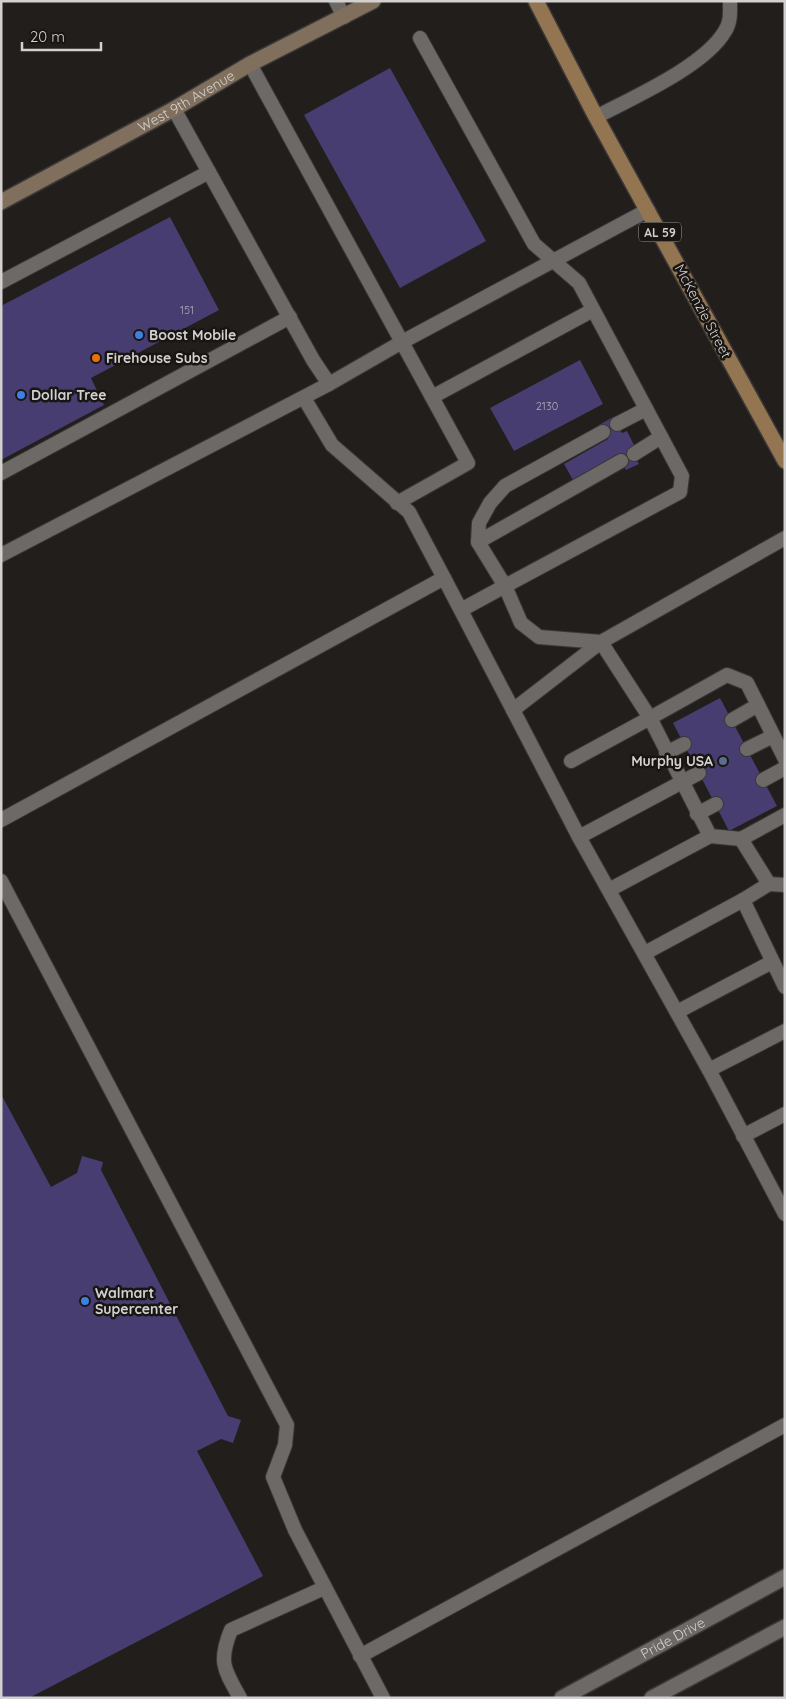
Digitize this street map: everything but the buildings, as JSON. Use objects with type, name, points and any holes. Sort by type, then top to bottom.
[{"type":"main road","name":"McKenzie Street","points":[[536,1],[596,117],[785,461]]},
{"type":"street","name":"West 9th Avenue","points":[[1,202],[174,109],[250,64],[374,1]]},
{"type":"street","name":"Pride Drive","points":[[562,1698],[785,1577]]},
{"type":"street","points":[[652,1698],[785,1627]]},
{"type":"lane","points":[[336,1],[344,17]]},
{"type":"lane","points":[[596,117],[686,68],[710,49],[725,32],[731,17],[730,1]]},
{"type":"lane","points":[[420,38],[534,244],[556,261],[579,283],[682,476],[680,492],[461,610]]},
{"type":"lane","points":[[250,64],[468,463],[397,503]]},
{"type":"lane","points":[[174,109],[329,384]]},
{"type":"lane","points":[[1,282],[209,172]]},
{"type":"lane","points":[[1,555],[304,398],[402,342],[648,210]]},
{"type":"lane","points":[[432,397],[593,310]]},
{"type":"lane","points":[[1,473],[290,317]]},
{"type":"lane","points":[[304,398],[332,445],[409,512],[579,837],[709,1070],[785,1214]]},
{"type":"lane","points":[[617,424],[646,409]]},
{"type":"lane","points":[[601,642],[539,636],[521,623],[505,586],[478,542],[479,523],[490,503],[505,486],[603,432]]},
{"type":"lane","points":[[478,542],[662,438]]},
{"type":"lane","points":[[513,710],[601,642],[785,538]]},
{"type":"lane","points":[[1,820],[444,578]]},
{"type":"lane","points":[[601,642],[650,718],[666,753],[710,836]]},
{"type":"lane","points":[[571,761],[727,675],[747,683],[785,759]]},
{"type":"lane","points":[[732,720],[758,705]]},
{"type":"lane","points":[[747,749],[773,736]]},
{"type":"lane","points":[[666,753],[684,744]]},
{"type":"lane","points":[[763,780],[785,768]]},
{"type":"lane","points":[[579,837],[699,773]]},
{"type":"lane","points":[[698,814],[716,804]]},
{"type":"lane","points":[[609,890],[710,836],[741,839],[785,814]]},
{"type":"lane","points":[[741,839],[769,884]]},
{"type":"lane","points":[[1,881],[287,1425],[285,1445],[273,1477],[295,1530],[383,1698]]},
{"type":"lane","points":[[645,953],[769,884],[785,885]]},
{"type":"lane","points":[[743,900],[785,986]]},
{"type":"lane","points":[[677,1012],[772,962]]},
{"type":"lane","points":[[709,1070],[785,1031]]},
{"type":"lane","points":[[743,1136],[785,1114]]},
{"type":"lane","points":[[360,1656],[785,1425]]},
{"type":"lane","points":[[240,1698],[226,1672],[223,1650],[231,1630],[324,1588]]},
{"type":"place","name":"Boost Mobile","points":[[139,335]]},
{"type":"place","name":"Firehouse Subs","points":[[96,358]]},
{"type":"place","name":"Dollar Tree","points":[[21,395]]},
{"type":"place","name":"Murphy USA","points":[[723,761]]},
{"type":"place","name":"Walmart Supercenter","points":[[85,1301]]}]
